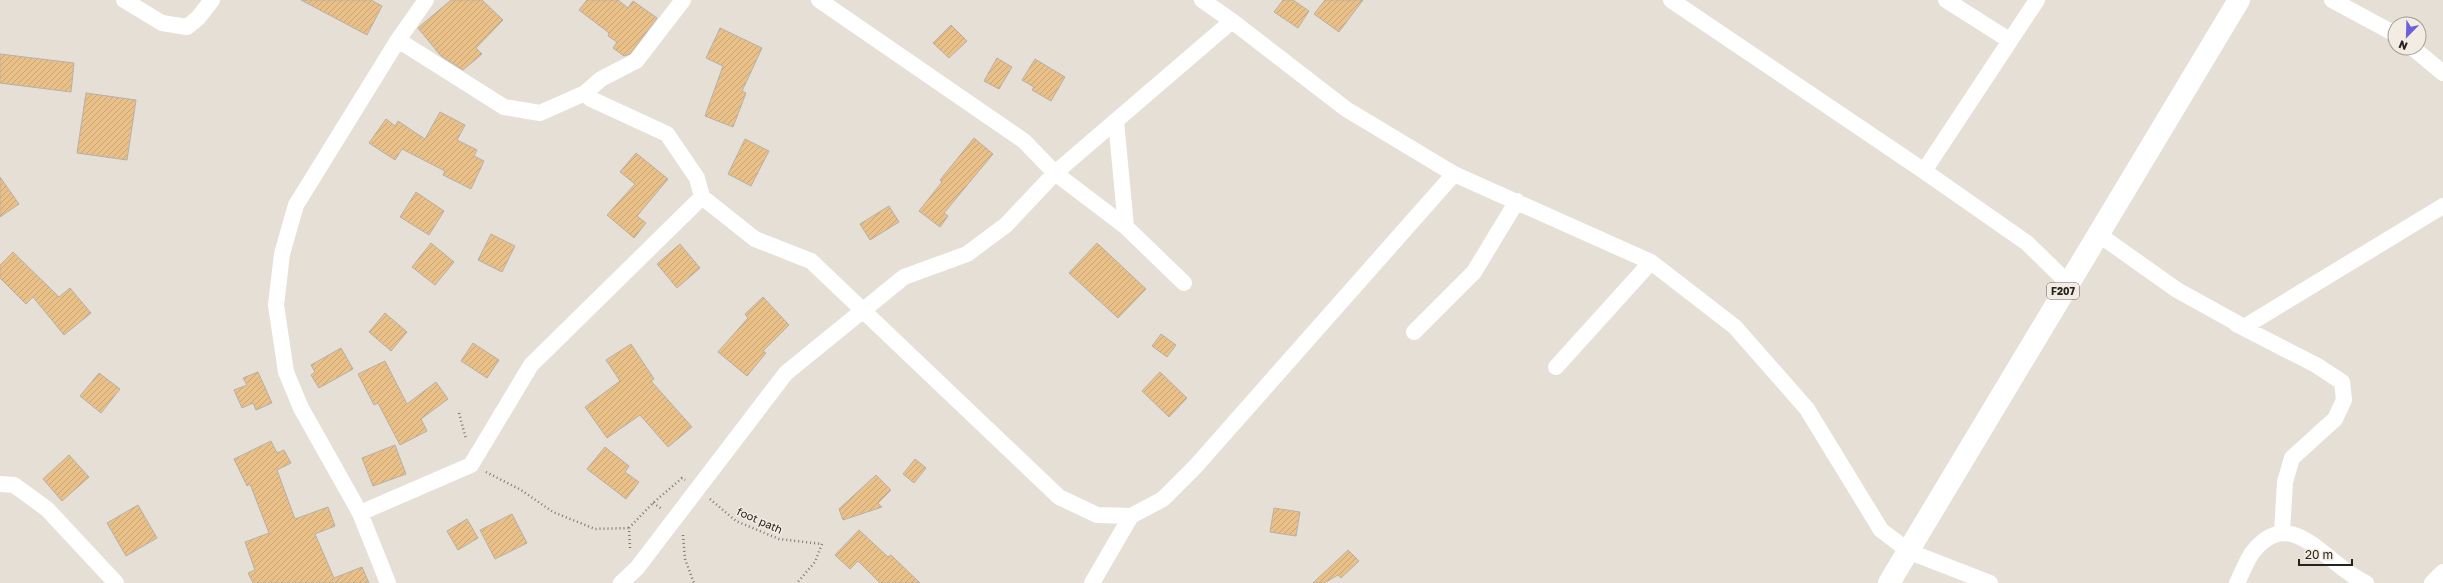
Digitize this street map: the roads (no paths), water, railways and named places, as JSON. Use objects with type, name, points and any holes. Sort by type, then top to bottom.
[{"type":"main road","name":"F207","points":[[1889,583],[1910,552],[2068,283],[2239,0]]},
{"type":"street","points":[[124,0],[162,23],[187,27],[212,0]]},
{"type":"street","points":[[388,583],[360,513],[301,408],[286,372],[276,305],[282,254],[296,205],[398,40],[426,0]]},
{"type":"street","points":[[398,40],[504,107],[540,113],[585,93],[601,79],[636,61],[683,0]]},
{"type":"street","points":[[819,0],[1024,141],[1055,173],[1126,227],[1184,282]]},
{"type":"street","points":[[1202,0],[1232,21],[1346,109],[1454,174],[1650,262],[1736,327],[1807,409],[1881,530],[1910,552],[1990,583]]},
{"type":"street","points":[[1671,0],[1924,171],[2027,243],[2068,283]]},
{"type":"street","points":[[1946,0],[2009,40]]},
{"type":"street","points":[[1924,171],[2009,40],[2037,0]]},
{"type":"street","points":[[2332,0],[2387,30]]},
{"type":"street","points":[[621,583],[637,568],[786,373],[865,311],[904,277],[972,250],[1006,225],[1055,173],[1232,21]]},
{"type":"street","points":[[2423,56],[2443,73]]},
{"type":"street","points":[[585,93],[591,99],[668,134],[698,178],[702,197],[755,238],[811,261],[1059,498],[1097,515],[1131,516],[1163,499],[1195,467],[1454,174]]},
{"type":"street","points":[[1116,121],[1126,227]]},
{"type":"street","points":[[360,513],[471,465],[531,365],[702,197]]},
{"type":"street","points":[[1414,332],[1474,272],[1517,201]]},
{"type":"street","points":[[2098,234],[2177,290],[2244,328],[2443,206]]},
{"type":"street","points":[[1556,367],[1650,262]]},
{"type":"street","points":[[2221,316],[2316,365],[2342,382],[2344,400],[2334,419],[2292,458],[2286,482],[2282,532]]},
{"type":"street","points":[[0,484],[14,485],[47,509],[116,583]]},
{"type":"street","points":[[1092,583],[1131,516]]},
{"type":"street","points":[[2237,583],[2252,554],[2268,536],[2282,532],[2301,536],[2354,578],[2366,583]]},
{"type":"street","points":[[2432,583],[2443,572]]}]
